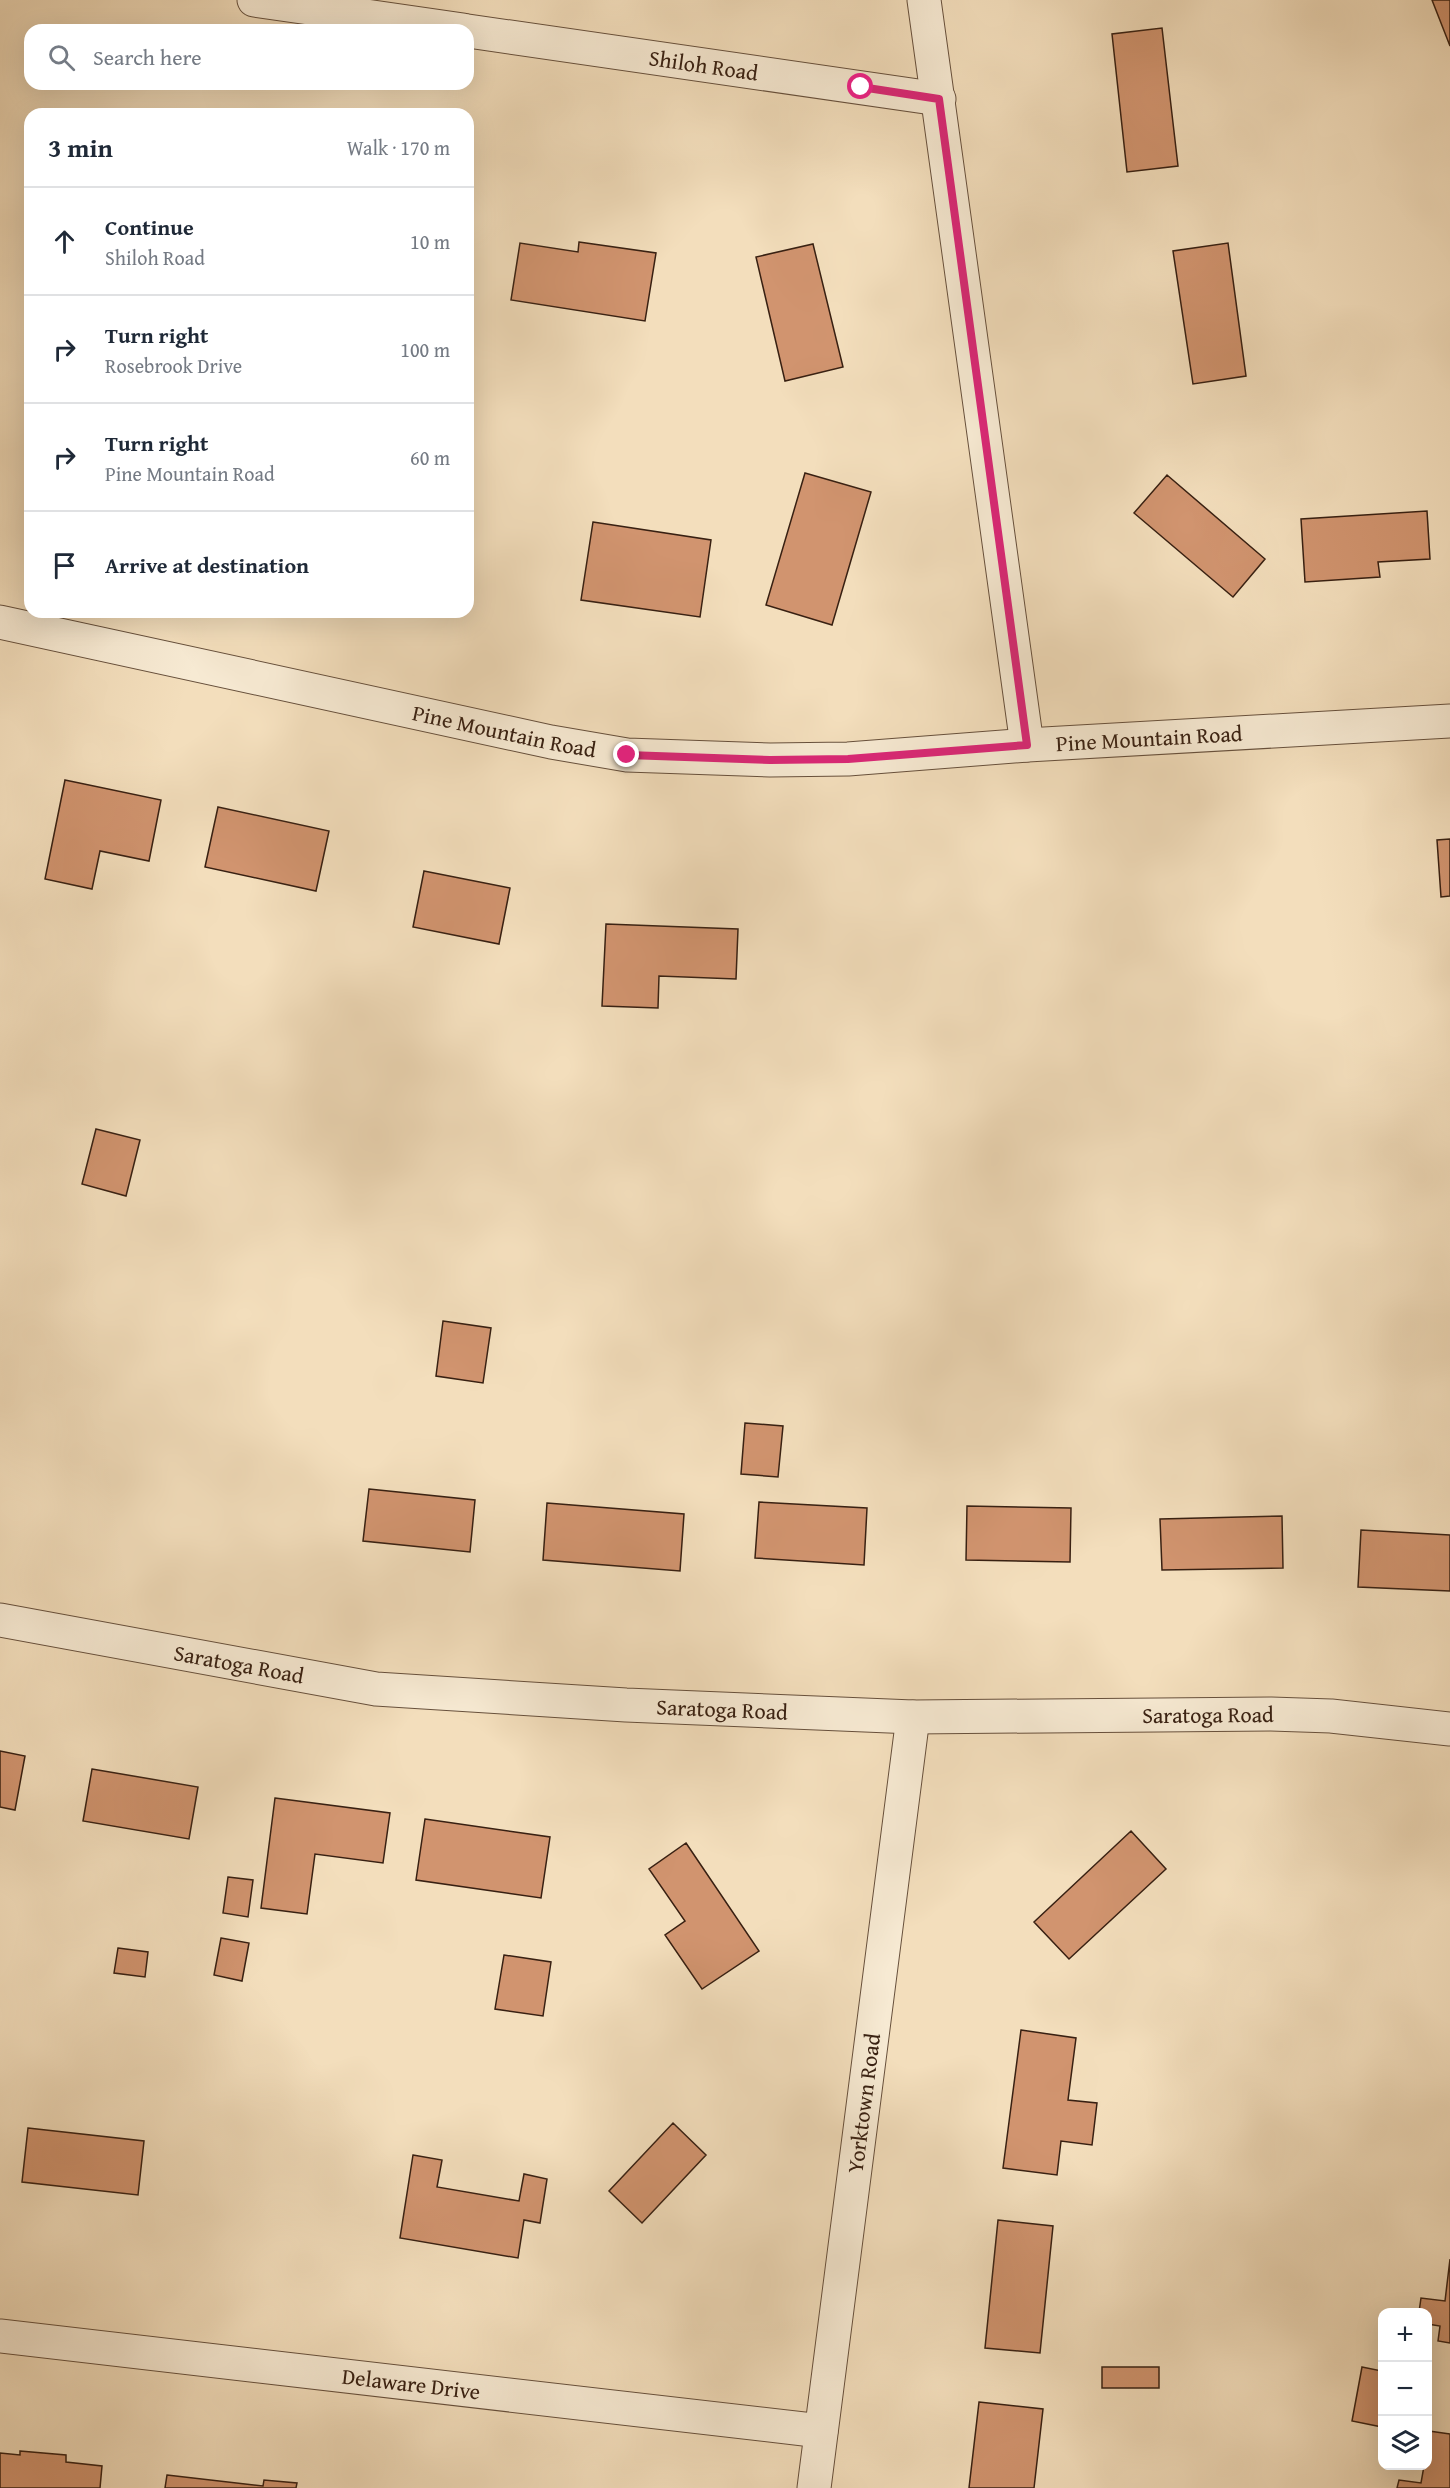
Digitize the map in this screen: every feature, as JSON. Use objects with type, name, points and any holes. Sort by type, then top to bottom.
[{"type":"street","points":[[256,0],[422,24]]},
{"type":"street","points":[[924,0],[1027,745]]},
{"type":"street","name":"Shiloh Road","points":[[474,32],[939,99]]},
{"type":"street","name":"Pine Mountain Road","points":[[0,622],[551,742],[627,755],[758,760],[848,759],[1027,745],[1450,721]]},
{"type":"street","name":"Saratoga Road","points":[[0,1620],[376,1689],[626,1705],[913,1717],[1271,1714],[1331,1716],[1450,1729]]},
{"type":"street","name":"Yorktown Road","points":[[814,2488],[913,1717]]},
{"type":"street","name":"Delaware Drive","points":[[0,2336],[821,2431]]},
{"type":"building","points":[[1432,0],[1450,0],[1450,46]]},
{"type":"building","points":[[1162,28],[1178,166],[1127,172],[1112,34]]},
{"type":"building","points":[[579,242],[656,253],[645,321],[511,300],[520,243],[578,252]]},
{"type":"building","points":[[1228,243],[1246,376],[1193,384],[1173,251]]},
{"type":"building","points":[[813,244],[843,367],[785,381],[756,257]]},
{"type":"building","points":[[805,473],[871,492],[832,625],[766,605]]},
{"type":"building","points":[[1167,475],[1265,559],[1233,597],[1134,513]]},
{"type":"building","points":[[1427,511],[1430,559],[1378,562],[1380,577],[1305,582],[1301,519]]},
{"type":"building","points":[[593,522],[711,540],[700,617],[581,600]]},
{"type":"building","points":[[65,780],[161,800],[149,861],[100,851],[92,889],[45,879]]},
{"type":"building","points":[[218,807],[329,831],[316,891],[205,867]]},
{"type":"building","points":[[1450,839],[1450,896],[1441,897],[1437,840]]},
{"type":"building","points":[[424,871],[510,888],[499,944],[413,927]]},
{"type":"building","points":[[606,924],[738,929],[736,979],[659,976],[658,1008],[602,1006]]},
{"type":"building","points":[[96,1129],[140,1140],[126,1196],[82,1184]]},
{"type":"building","points":[[443,1321],[491,1328],[483,1383],[436,1376]]},
{"type":"building","points":[[745,1423],[783,1426],[778,1477],[741,1474]]},
{"type":"building","points":[[369,1489],[475,1500],[470,1552],[363,1541]]},
{"type":"building","points":[[759,1502],[867,1508],[864,1565],[755,1558]]},
{"type":"building","points":[[547,1503],[684,1514],[680,1571],[543,1560]]},
{"type":"building","points":[[967,1506],[1071,1508],[1070,1562],[966,1560]]},
{"type":"building","points":[[1282,1516],[1283,1568],[1162,1570],[1160,1519]]},
{"type":"building","points":[[1361,1530],[1450,1535],[1450,1591],[1358,1587]]},
{"type":"building","points":[[0,1751],[25,1756],[15,1810],[0,1807]]},
{"type":"building","points":[[92,1769],[198,1787],[189,1839],[83,1821]]},
{"type":"building","points":[[275,1798],[390,1813],[383,1863],[315,1854],[307,1914],[261,1908]]},
{"type":"building","points":[[425,1819],[550,1837],[541,1898],[416,1880]]},
{"type":"building","points":[[1131,1831],[1166,1869],[1069,1959],[1034,1922]]},
{"type":"building","points":[[686,1843],[759,1951],[702,1989],[665,1935],[685,1921],[649,1869]]},
{"type":"building","points":[[228,1877],[253,1880],[248,1917],[223,1913]]},
{"type":"building","points":[[221,1938],[249,1943],[242,1981],[214,1975]]},
{"type":"building","points":[[118,1948],[148,1952],[145,1977],[114,1973]]},
{"type":"building","points":[[504,1955],[551,1962],[543,2016],[495,2009]]},
{"type":"building","points":[[1021,2030],[1076,2038],[1068,2100],[1097,2103],[1092,2145],[1061,2141],[1057,2175],[1003,2168]]},
{"type":"building","points":[[673,2123],[706,2155],[642,2223],[609,2191]]},
{"type":"building","points":[[28,2128],[144,2141],[138,2195],[22,2182]]},
{"type":"building","points":[[413,2155],[442,2160],[437,2187],[519,2201],[524,2174],[547,2179],[540,2223],[524,2220],[518,2258],[400,2238]]},
{"type":"building","points":[[998,2220],[1053,2226],[1040,2353],[985,2348]]},
{"type":"building","points":[[1450,2259],[1450,2343],[1438,2341],[1440,2326],[1432,2325],[1432,2308],[1420,2308],[1421,2298],[1445,2301]]},
{"type":"building","points":[[1102,2367],[1159,2367],[1159,2388],[1102,2388]]},
{"type":"building","points":[[1362,2367],[1378,2370],[1378,2426],[1352,2421]]},
{"type":"building","points":[[979,2402],[1043,2409],[1034,2488],[969,2488]]},
{"type":"building","points":[[1432,2431],[1450,2434],[1450,2488],[1397,2488],[1399,2480],[1421,2483],[1423,2470],[1432,2470]]},
{"type":"building","points":[[20,2451],[66,2455],[66,2462],[102,2466],[100,2488],[0,2488],[0,2453],[20,2455]]},
{"type":"building","points":[[167,2475],[263,2486],[264,2480],[297,2483],[296,2488],[165,2488]]},
{"type":"route","points":[[627,755],[700,759],[848,759],[1027,745],[939,99],[861,87]]}]
